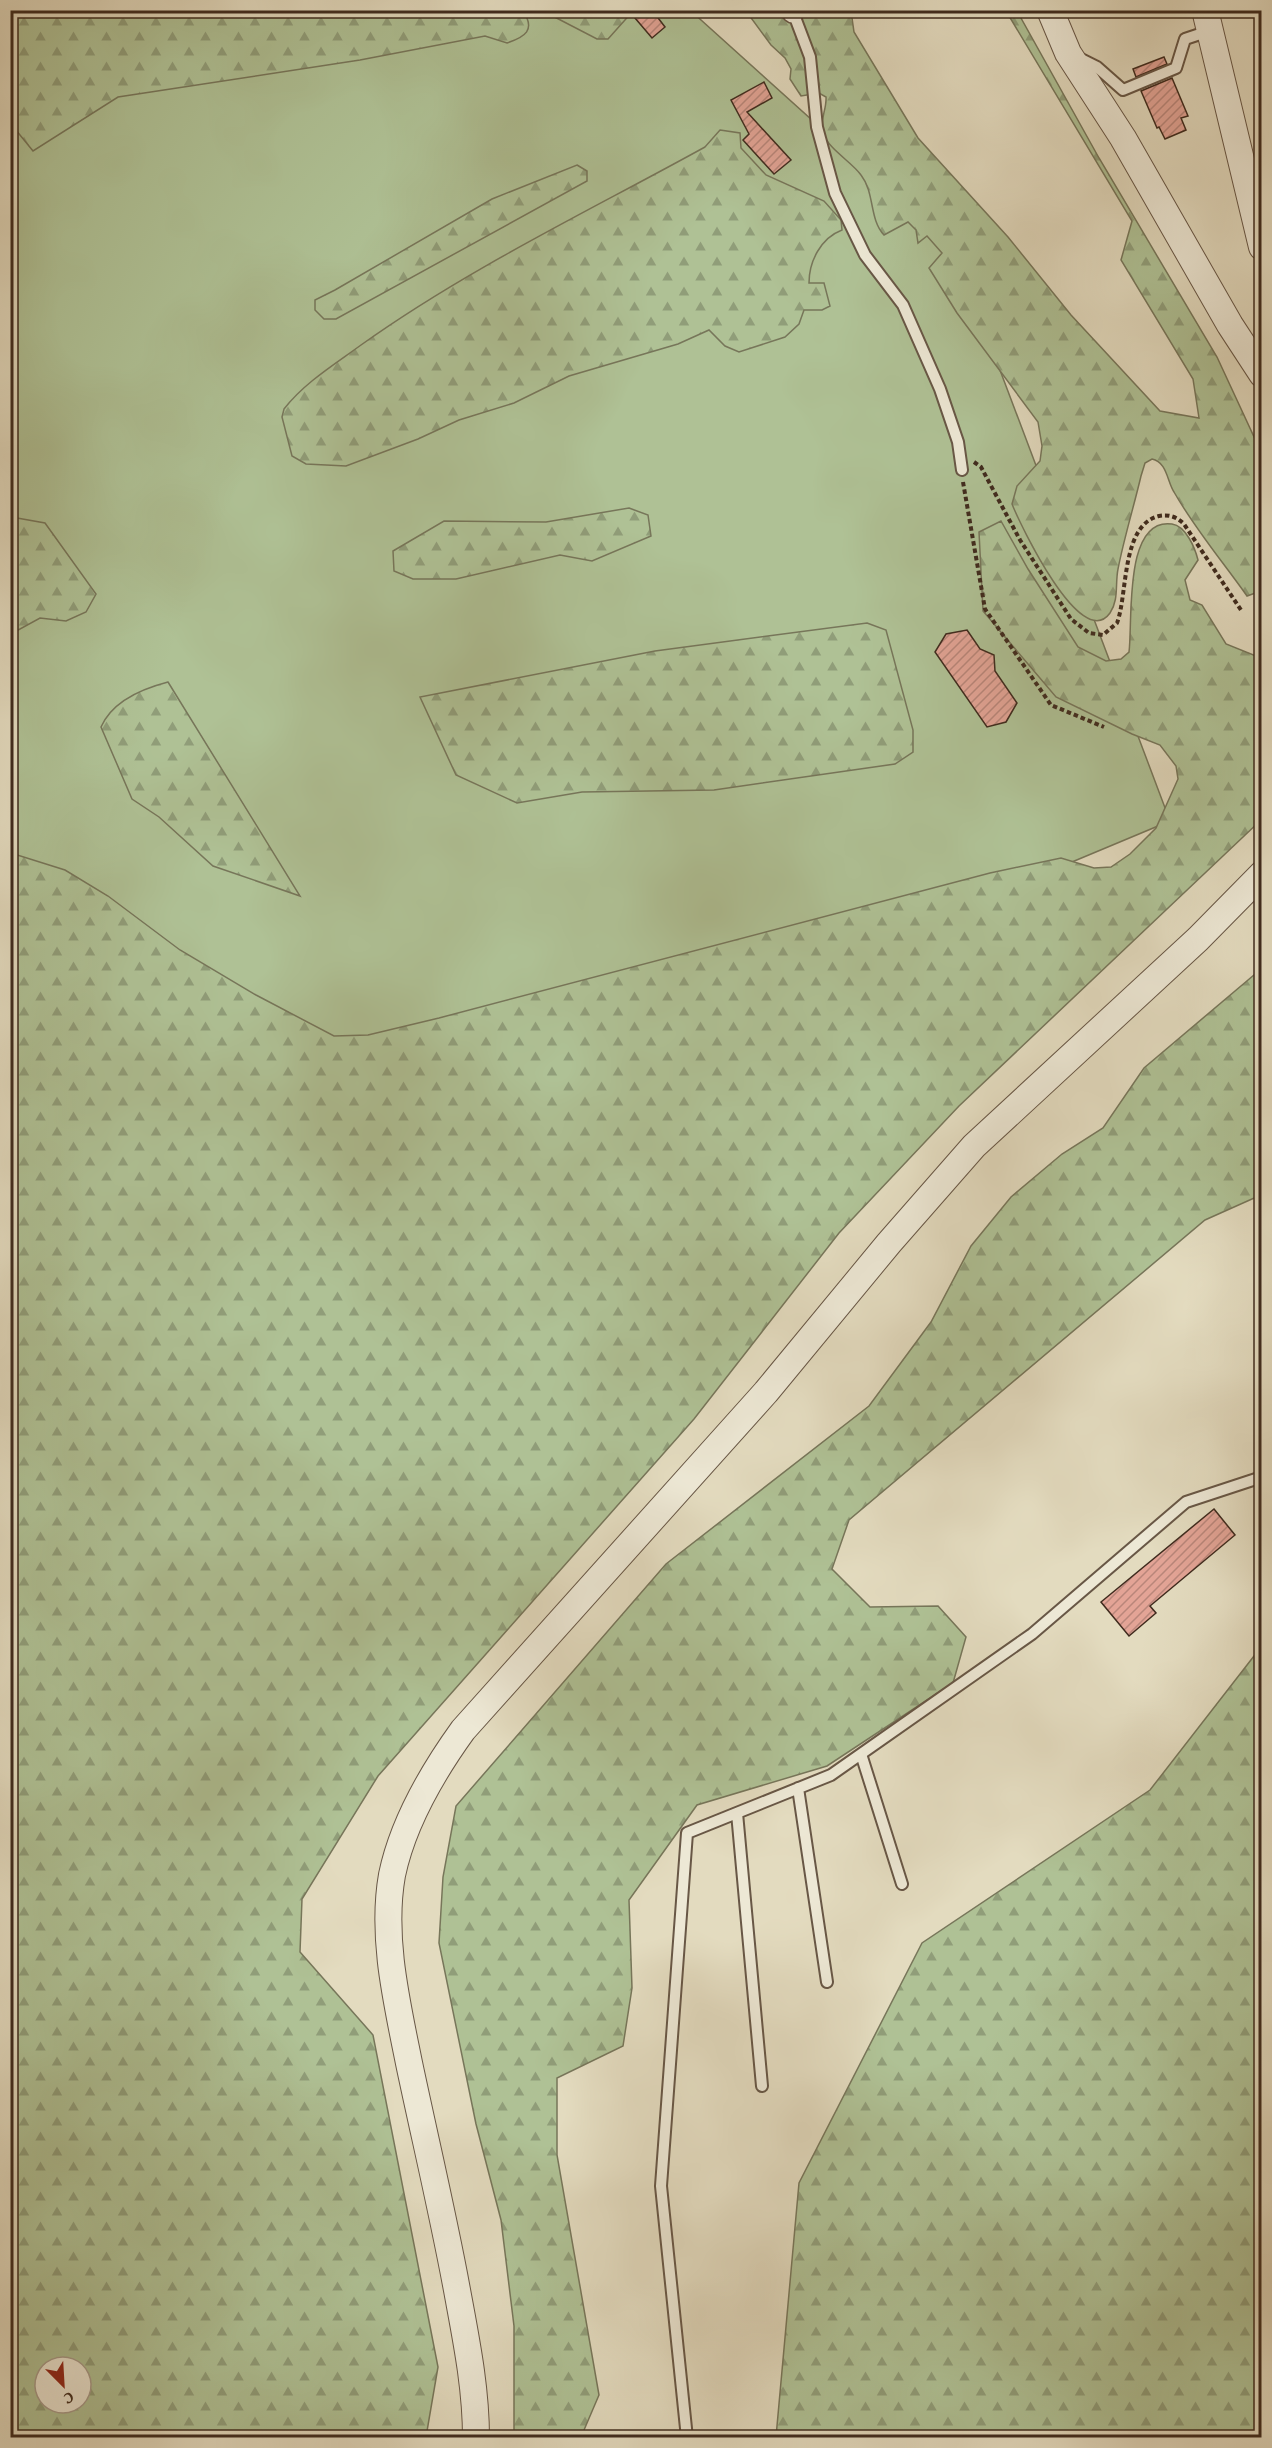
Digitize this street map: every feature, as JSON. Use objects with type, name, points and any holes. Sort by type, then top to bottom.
[{"type":"street","points":[[1050,10],[1068,53],[1123,138],[1230,325],[1262,374]]},
{"type":"street","points":[[1207,21],[1262,247]]},
{"type":"street","points":[[476,2438],[476,2408],[467,2344],[400,2018],[390,1949],[388,1914],[392,1875],[403,1839],[422,1795],[463,1730],[766,1392],[960,1161],[1032,1090],[1198,939],[1262,874]]},
{"type":"lane","points":[[793,11],[810,57],[816,127],[835,193],[865,255],[903,305],[940,389],[958,442],[962,470]]},
{"type":"lane","points":[[1068,53],[1097,67],[1123,90],[1176,68],[1185,39],[1207,21]]},
{"type":"lane","points":[[687,2438],[662,2186],[687,1833],[831,1774],[1032,1634],[1186,1502],[1262,1477]]},
{"type":"lane","points":[[861,1754],[902,1884]]},
{"type":"lane","points":[[798,1788],[827,1982]]},
{"type":"lane","points":[[737,1813],[762,2086]]},
{"type":"path","points":[[1104,728],[1051,705],[985,609],[962,470],[970,462],[980,465],[1046,583],[1071,619],[1089,633],[1103,634],[1117,623],[1134,539],[1144,524],[1163,515],[1177,518],[1184,524],[1241,610]]},
{"type":"green space","points":[[127,10],[691,11],[954,248],[1170,821],[447,1123],[11,940],[10,38]]},
{"type":"green space","points":[[11,11],[523,11],[529,23],[527,32],[507,43],[485,36],[360,60],[118,97],[33,151],[11,124]]},
{"type":"green space","points":[[543,11],[633,11],[608,39],[597,39]]},
{"type":"green space","points":[[746,11],[851,11],[854,32],[918,138],[1008,237],[1071,315],[1160,411],[1199,418],[1193,379],[1121,260],[1132,221],[1006,11],[1017,11],[1099,158],[1217,357],[1261,452],[1261,591],[1247,596],[1182,506],[1164,468],[1152,459],[1145,463],[1141,476],[1120,557],[1113,608],[1110,613],[1098,621],[1084,616],[1068,601],[1039,558],[1012,504],[1017,486],[1040,461],[1042,446],[1038,422],[957,313],[929,268],[942,253],[927,236],[918,243],[916,230],[908,222],[884,235],[879,229],[868,190],[861,175],[830,145],[823,133],[826,97],[819,93],[801,96],[790,79],[791,69],[785,58],[771,45]]},
{"type":"green space","points":[[720,130],[740,133],[741,148],[766,175],[824,201],[841,220],[842,230],[822,244],[811,267],[809,283],[824,283],[830,306],[822,310],[804,310],[799,324],[785,337],[739,352],[725,346],[709,330],[678,344],[569,376],[514,403],[459,420],[418,439],[346,466],[306,464],[292,456],[282,417],[284,409],[320,374],[402,317],[487,265],[705,147]]},
{"type":"green space","points":[[577,165],[587,171],[587,181],[336,319],[324,319],[315,310],[315,300],[492,199]]},
{"type":"green space","points":[[629,508],[648,515],[651,536],[592,561],[560,555],[456,579],[413,579],[394,571],[393,551],[444,521],[546,522]]},
{"type":"green space","points":[[17,518],[45,523],[96,594],[86,612],[66,621],[40,618],[11,634],[11,521]]},
{"type":"green space","points":[[1001,521],[1028,569],[1078,647],[1106,661],[1121,659],[1129,652],[1134,574],[1138,554],[1145,537],[1156,526],[1172,524],[1182,529],[1192,544],[1198,560],[1185,580],[1190,600],[1202,605],[1226,644],[1261,658],[1261,820],[959,1106],[839,1233],[694,1419],[378,1776],[302,1899],[300,1952],[373,2035],[438,2367],[426,2437],[11,2437],[11,853],[65,870],[108,896],[180,950],[256,995],[334,1036],[368,1035],[439,1018],[990,873],[1061,858],[1094,868],[1111,867],[1130,854],[1156,828],[1178,779],[1176,766],[1160,745],[1056,697],[983,611],[979,532]]},
{"type":"green space","points":[[867,623],[886,630],[913,730],[913,752],[895,764],[714,790],[582,792],[517,803],[456,775],[420,697],[655,651]]},
{"type":"green space","points":[[168,682],[300,896],[213,866],[159,817],[132,799],[101,727],[112,710],[128,698],[148,688]]},
{"type":"green space","points":[[1261,969],[1261,1195],[1205,1220],[849,1520],[832,1569],[870,1607],[938,1606],[966,1637],[953,1683],[827,1766],[697,1805],[629,1900],[632,1988],[623,2046],[557,2078],[557,2155],[599,2395],[581,2437],[514,2437],[514,2326],[501,2220],[476,2124],[439,1943],[443,1877],[456,1806],[666,1564],[869,1406],[931,1322],[971,1246],[1011,1197],[1062,1154],[1103,1128],[1144,1068]]},
{"type":"green space","points":[[1261,1647],[1261,2437],[776,2437],[799,2183],[922,1943],[1150,1790]]},
{"type":"building","points":[[644,10],[652,10],[665,27],[652,38],[635,18]]},
{"type":"building","points":[[1164,57],[1167,64],[1136,77],[1133,69]]},
{"type":"building","points":[[1172,78],[1188,116],[1181,118],[1186,130],[1165,139],[1159,127],[1157,128],[1141,91]]},
{"type":"building","points":[[764,82],[772,98],[747,112],[791,160],[774,174],[743,140],[749,134],[731,100]]},
{"type":"building","points":[[967,630],[980,649],[994,655],[995,671],[1017,703],[1006,722],[987,727],[935,652],[946,634]]},
{"type":"building","points":[[1214,1509],[1235,1535],[1150,1606],[1156,1613],[1129,1636],[1101,1602]]}]
